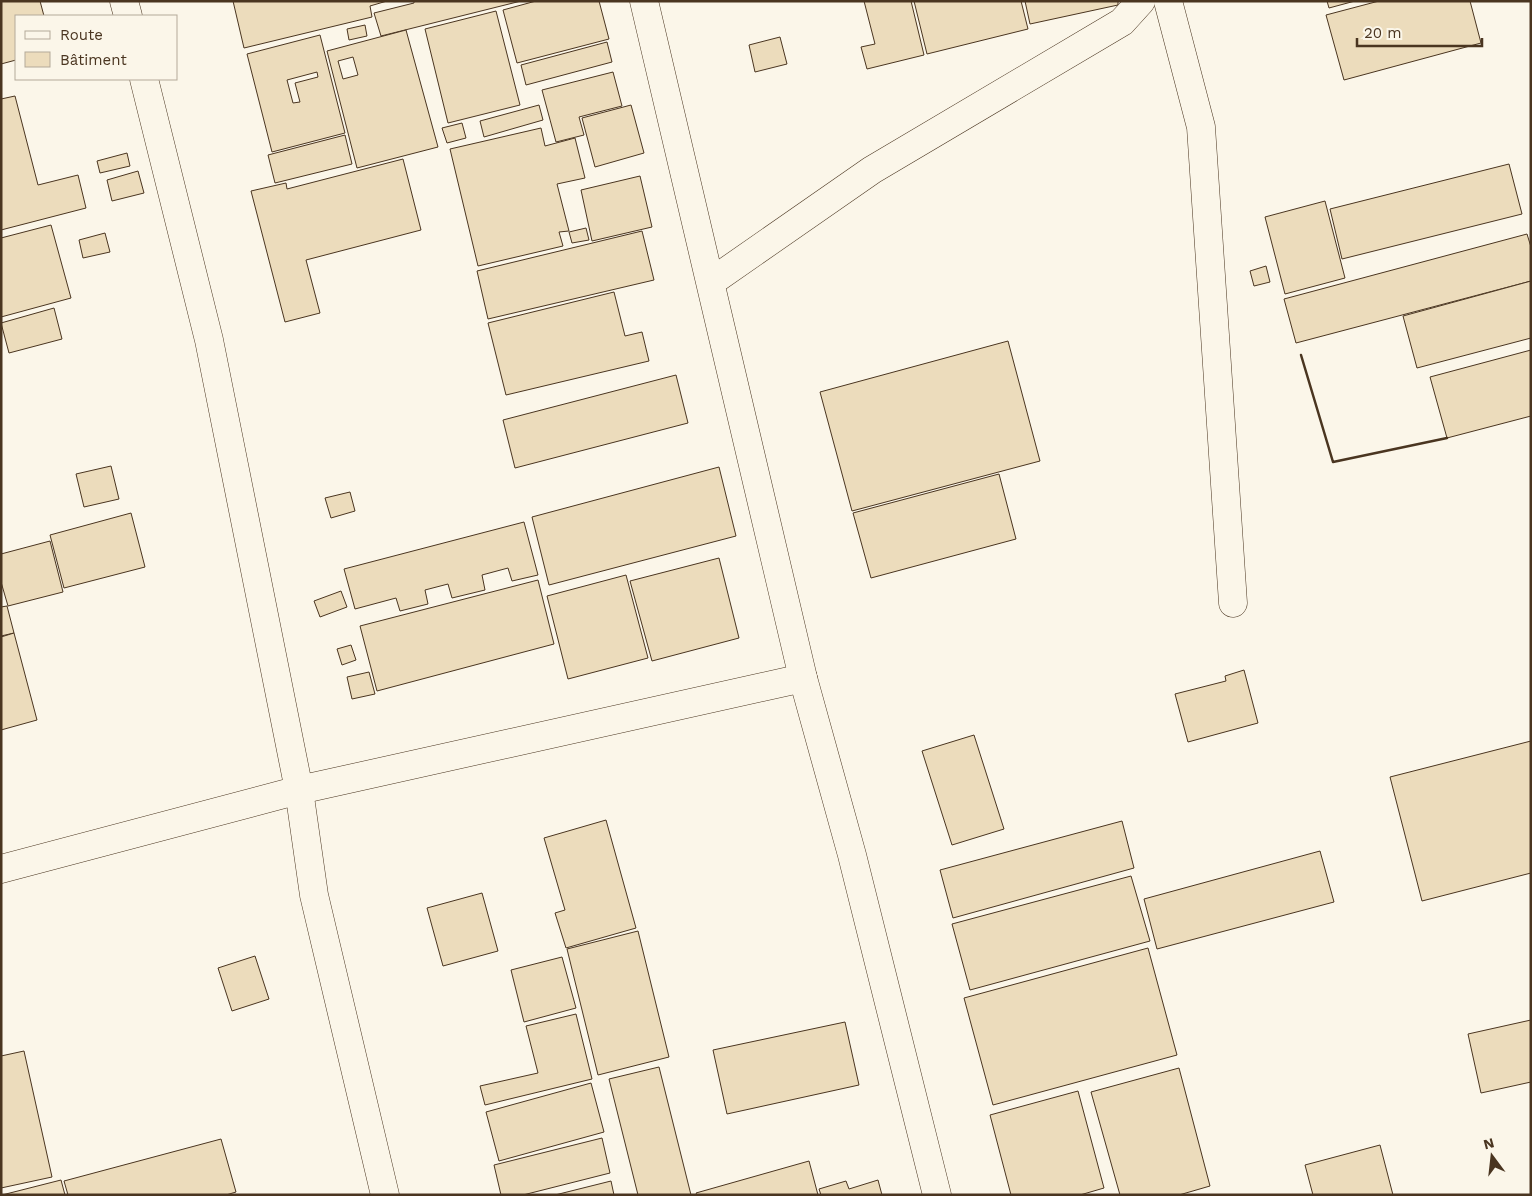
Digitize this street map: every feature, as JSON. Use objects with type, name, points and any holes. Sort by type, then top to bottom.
[{"type":"street","points":[[124,1],[128,15]]},
{"type":"street","points":[[644,1],[803,678],[852,855],[937,1195]]},
{"type":"street","points":[[710,282],[872,170],[1122,22],[1141,1]]},
{"type":"street","points":[[1168,1],[1201,127],[1233,603]]},
{"type":"street","points":[[144,80],[209,340],[299,790],[314,895],[385,1195]]},
{"type":"street","points":[[1,869],[299,790],[803,678]]},
{"type":"building","points":[[1,1],[40,1],[44,15],[15,15],[15,60],[1,64]]},
{"type":"building","points":[[233,1],[387,1],[370,6],[372,17],[244,48]]},
{"type":"building","points":[[414,1],[521,1],[381,36],[374,13],[414,3]]},
{"type":"building","points":[[536,1],[599,1],[609,39],[517,63],[503,10]]},
{"type":"building","points":[[864,1],[911,1],[924,55],[867,69],[861,47],[875,44]]},
{"type":"building","points":[[914,1],[1021,1],[1028,29],[927,54]]},
{"type":"building","points":[[1025,1],[1118,1],[1118,5],[1030,24]]},
{"type":"building","points":[[1327,1],[1355,1],[1329,8]]},
{"type":"building","points":[[1379,1],[1470,1],[1481,43],[1344,80],[1326,15]]},
{"type":"building","points":[[496,11],[520,105],[448,123],[425,29]]},
{"type":"building","points":[[365,25],[367,36],[349,40],[347,29]]},
{"type":"building","points":[[406,30],[438,147],[357,168],[327,51]],"holes":[[[353,57],[358,75],[343,79],[338,61]]]},
{"type":"building","points":[[320,35],[345,133],[272,152],[247,54]],"holes":[[[317,72],[318,77],[295,83],[300,102],[293,103],[287,80]]]},
{"type":"building","points":[[780,37],[787,64],[755,72],[749,45]]},
{"type":"building","points":[[607,42],[612,62],[526,85],[521,65]]},
{"type":"building","points":[[613,72],[622,106],[579,117],[584,135],[556,142],[542,90]]},
{"type":"building","points":[[15,96],[38,185],[78,175],[86,208],[1,230],[1,99]]},
{"type":"building","points":[[539,105],[543,120],[484,137],[480,121]]},
{"type":"building","points":[[631,105],[644,153],[595,167],[582,118]]},
{"type":"building","points":[[462,123],[466,138],[447,143],[442,128]]},
{"type":"building","points":[[541,128],[545,146],[575,138],[585,178],[557,184],[569,231],[559,232],[563,246],[478,266],[450,149]]},
{"type":"building","points":[[345,135],[352,164],[275,183],[268,155]]},
{"type":"building","points":[[127,153],[130,166],[100,173],[97,161]]},
{"type":"building","points":[[403,159],[421,230],[306,260],[320,313],[285,322],[251,191],[286,183],[287,189]]},
{"type":"building","points":[[1509,164],[1522,214],[1342,259],[1330,209]]},
{"type":"building","points":[[138,171],[144,193],[112,201],[107,180]]},
{"type":"building","points":[[640,176],[652,227],[592,241],[581,190]]},
{"type":"building","points":[[1325,201],[1345,278],[1285,294],[1265,217]]},
{"type":"building","points":[[51,225],[71,298],[1,317],[1,238]]},
{"type":"building","points":[[586,228],[589,240],[572,243],[569,232]]},
{"type":"building","points":[[642,231],[654,280],[488,319],[477,271]]},
{"type":"building","points":[[105,233],[110,252],[83,258],[79,240]]},
{"type":"building","points":[[1527,234],[1531,247],[1531,281],[1296,343],[1284,299]]},
{"type":"building","points":[[1266,266],[1270,282],[1254,286],[1250,271]]},
{"type":"building","points":[[1531,281],[1531,338],[1417,368],[1403,316]]},
{"type":"building","points":[[614,292],[625,336],[642,332],[649,361],[506,395],[488,323]]},
{"type":"building","points":[[54,308],[62,339],[9,353],[1,323]]},
{"type":"building","points":[[1008,341],[1040,461],[852,511],[820,392]]},
{"type":"building","points":[[1531,350],[1531,416],[1447,438],[1430,377]]},
{"type":"building","points":[[676,375],[688,423],[515,468],[503,420]]},
{"type":"building","points":[[111,466],[119,499],[84,507],[76,474]]},
{"type":"building","points":[[719,467],[736,536],[549,585],[532,517]]},
{"type":"building","points":[[999,474],[1016,539],[871,578],[853,513]]},
{"type":"building","points":[[350,492],[355,511],[331,518],[325,498]]},
{"type":"building","points":[[131,513],[145,567],[64,588],[50,535]]},
{"type":"building","points":[[524,522],[538,575],[512,581],[508,568],[482,575],[485,590],[452,598],[448,584],[425,590],[428,604],[400,611],[396,598],[355,609],[344,569]]},
{"type":"building","points":[[50,541],[63,592],[8,606],[1,582],[1,554]]},
{"type":"building","points":[[719,558],[739,638],[652,661],[630,581]]},
{"type":"building","points":[[626,575],[648,658],[568,679],[547,596]]},
{"type":"building","points":[[538,580],[554,644],[377,691],[360,626]]},
{"type":"building","points":[[341,591],[347,607],[320,617],[314,601]]},
{"type":"building","points":[[7,606],[14,633],[1,636],[1,607]]},
{"type":"building","points":[[14,633],[37,720],[1,730],[1,637]]},
{"type":"building","points":[[351,645],[356,660],[342,665],[337,649]]},
{"type":"building","points":[[1244,670],[1258,723],[1188,742],[1175,694],[1226,681],[1225,676]]},
{"type":"building","points":[[369,672],[375,694],[352,699],[347,677]]},
{"type":"building","points":[[974,735],[1004,829],[952,845],[922,751]]},
{"type":"building","points":[[1531,741],[1531,873],[1422,901],[1390,777]]},
{"type":"building","points":[[606,820],[636,928],[566,948],[555,913],[565,910],[544,838]]},
{"type":"building","points":[[1122,821],[1134,868],[953,918],[940,870]]},
{"type":"building","points":[[1320,851],[1334,902],[1157,949],[1144,899]]},
{"type":"building","points":[[1131,876],[1150,941],[970,990],[952,924]]},
{"type":"building","points":[[482,893],[498,951],[443,966],[427,908]]},
{"type":"building","points":[[638,931],[669,1057],[598,1075],[567,949]]},
{"type":"building","points":[[1148,948],[1177,1055],[993,1105],[964,998]]},
{"type":"building","points":[[255,956],[269,999],[232,1011],[218,968]]},
{"type":"building","points":[[562,957],[576,1008],[524,1022],[511,970]]},
{"type":"building","points":[[576,1014],[592,1079],[485,1105],[480,1086],[538,1073],[526,1026]]},
{"type":"building","points":[[1531,1020],[1531,1082],[1481,1093],[1468,1034]]},
{"type":"building","points":[[845,1022],[859,1085],[727,1114],[713,1050]]},
{"type":"building","points":[[24,1051],[52,1177],[1,1188],[1,1056]]},
{"type":"building","points":[[659,1067],[691,1195],[638,1195],[609,1079]]},
{"type":"building","points":[[1179,1068],[1210,1186],[1179,1195],[1120,1195],[1091,1092]]},
{"type":"building","points":[[591,1083],[604,1132],[499,1161],[486,1112]]},
{"type":"building","points":[[1078,1091],[1104,1188],[1080,1195],[1011,1195],[990,1115]]},
{"type":"building","points":[[602,1138],[610,1173],[523,1195],[501,1195],[494,1165]]},
{"type":"building","points":[[221,1139],[236,1192],[226,1195],[68,1195],[64,1181]]},
{"type":"building","points":[[1380,1145],[1393,1195],[1313,1195],[1305,1165]]},
{"type":"building","points":[[809,1161],[818,1195],[697,1195],[696,1193]]},
{"type":"building","points":[[61,1180],[65,1195],[2,1195]]},
{"type":"building","points":[[878,1180],[882,1195],[821,1195],[819,1189],[846,1181],[849,1189]]},
{"type":"building","points":[[611,1181],[614,1195],[555,1195]]},
{"type":"wall","points":[[1301,355],[1333,462],[1447,438]]}]
